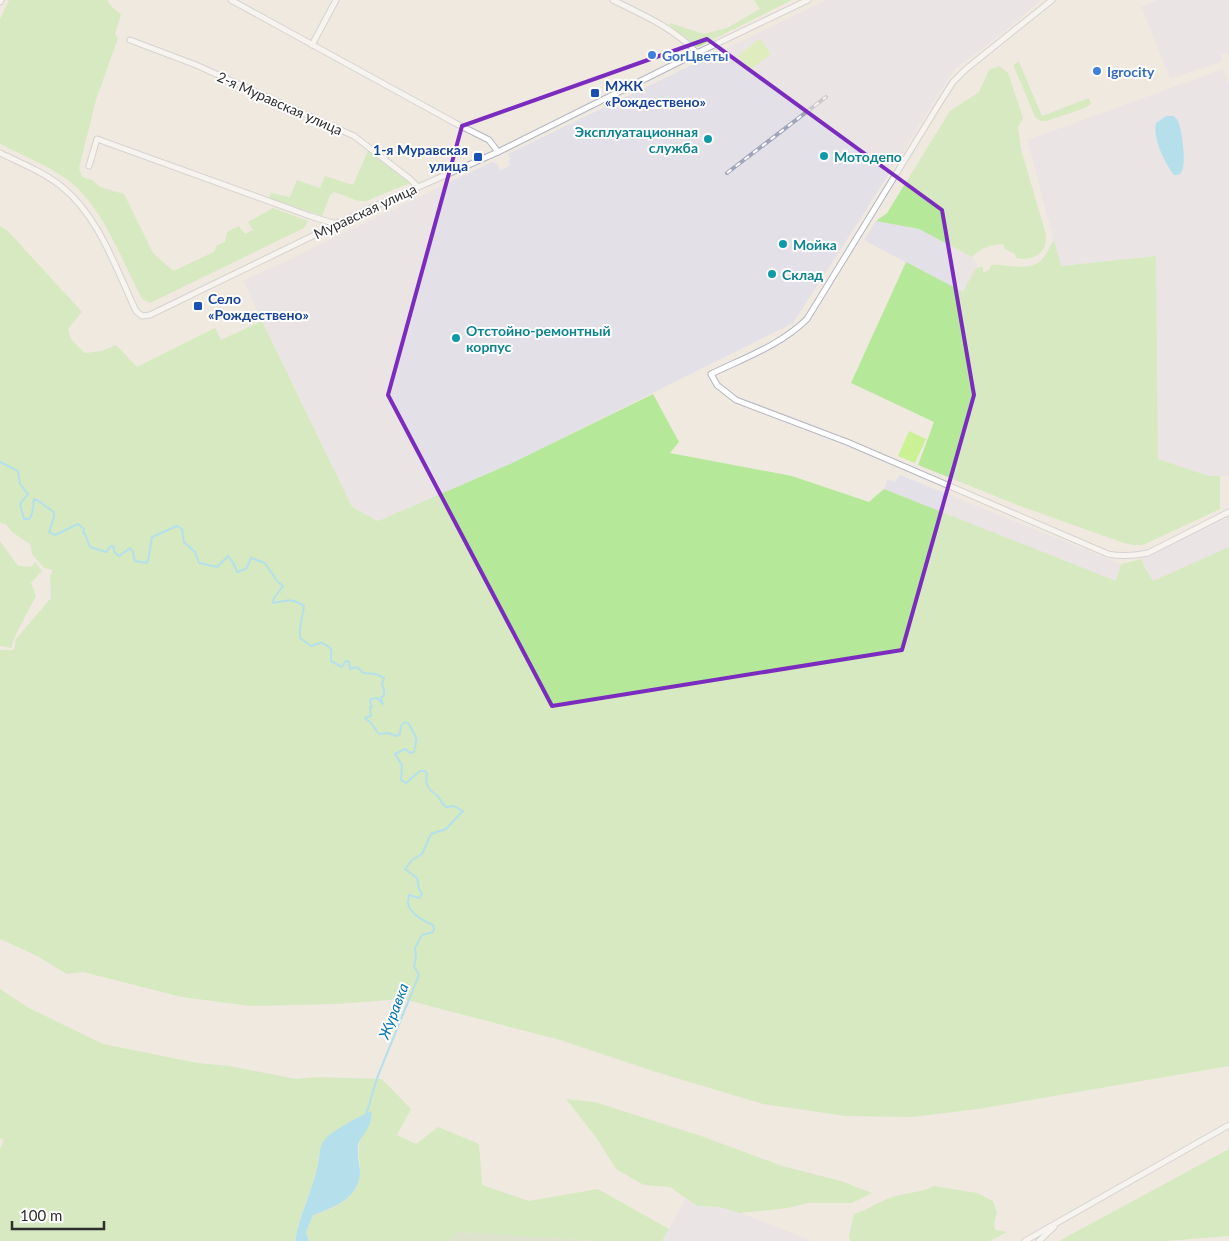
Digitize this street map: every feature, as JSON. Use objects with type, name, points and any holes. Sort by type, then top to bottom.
[{"type":"street","points":[[231,0],[489,140],[498,152]]},
{"type":"street","points":[[312,45],[336,0]]},
{"type":"street","points":[[614,0],[674,33],[696,53]]},
{"type":"street","name":"Муравская улица","points":[[0,153],[42,174],[76,199],[89,216],[136,311],[142,316],[150,315],[339,223],[418,186],[498,152],[696,53],[808,0]]},
{"type":"street","points":[[1052,0],[966,69],[953,82],[807,319],[796,330],[777,341],[711,374],[717,385],[736,400],[847,442],[1108,554],[1121,557],[1148,553],[1229,512]]},
{"type":"street","name":"2-я Муравская улица","points":[[130,40],[196,66],[354,136],[418,186]]},
{"type":"street","points":[[90,166],[97,138],[310,216],[339,223]]},
{"type":"street","points":[[1025,1241],[1229,1125]]},
{"type":"street","points":[[1039,1241],[1060,1222]]},
{"type":"highlighted area","points":[[707,39],[942,210],[974,395],[902,650],[552,706],[388,395],[462,126]]},
{"type":"shaded area","points":[[826,0],[1041,0],[1005,31],[955,69],[793,323],[510,464],[378,521],[352,507],[243,281],[492,162],[497,164],[500,170],[505,168],[511,165],[508,161],[511,159],[508,154]]},
{"type":"shaded area","points":[[1157,0],[1229,0],[1229,53],[1221,55],[1223,61],[1170,79],[1141,7]]},
{"type":"shaded area","points":[[1223,69],[1229,86],[1229,476],[1209,476],[1158,459],[1156,256],[1061,266],[1027,140]]},
{"type":"shaded area","points":[[876,221],[919,229],[972,257],[978,265],[963,293],[864,240]]},
{"type":"shaded area","points":[[900,475],[1121,564],[1116,582],[884,489],[888,479],[895,482]]},
{"type":"shaded area","points":[[1229,517],[1229,547],[1153,582],[1142,559]]},
{"type":"shaded area","points":[[685,1199],[697,1206],[719,1207],[740,1213],[814,1241],[662,1241]]},
{"type":"green space","points":[[9,0],[107,0],[121,14],[115,34],[118,38],[96,100],[79,168],[82,177],[92,180],[100,187],[124,194],[153,253],[173,271],[214,252],[217,245],[225,242],[227,232],[239,226],[245,234],[253,230],[248,222],[273,208],[308,221],[304,228],[150,303],[142,299],[104,223],[85,196],[58,173],[0,144],[0,19]]},
{"type":"green space","points":[[754,0],[792,0],[698,47],[669,25],[670,23],[703,34],[727,28],[760,9]]},
{"type":"green space","points":[[760,39],[771,54],[750,70],[738,56]]},
{"type":"green space","points":[[1019,62],[1042,116],[1089,98],[1091,104],[1085,108],[1041,121],[1035,117],[1014,67],[1014,64]]},
{"type":"green space","points":[[999,66],[1008,73],[1023,118],[1018,127],[1021,149],[1046,235],[1044,247],[1038,255],[1022,259],[1016,258],[1015,254],[1005,249],[1003,244],[986,247],[972,257],[919,229],[876,221],[887,213],[950,111],[979,92],[989,70]]},
{"type":"green space","points":[[368,151],[410,183],[366,201],[359,201],[334,192],[330,195],[322,216],[269,198],[271,193],[290,197],[297,180],[320,188],[325,176],[353,185]]},
{"type":"green space","points":[[0,226],[8,231],[82,312],[68,329],[71,339],[85,353],[102,351],[116,345],[137,367],[215,328],[221,340],[262,321],[352,507],[378,521],[510,464],[653,394],[679,442],[670,453],[792,476],[869,502],[884,489],[1116,581],[1121,564],[1142,559],[1153,581],[1229,547],[1229,1066],[978,1109],[912,1117],[846,1116],[763,1104],[656,1072],[560,1040],[403,999],[336,1004],[250,1006],[182,997],[83,972],[67,974],[37,956],[0,939],[0,650],[14,650],[16,639],[51,598],[50,576],[53,570],[44,568],[32,554],[31,545],[12,532],[6,524],[0,523]]},
{"type":"green space","points":[[1054,240],[1061,266],[1156,256],[1158,459],[1209,476],[1220,476],[1220,509],[1143,545],[1121,542],[1020,506],[918,465],[934,422],[851,383],[906,262],[963,292],[976,268],[983,267],[983,273],[989,270],[991,265],[1019,267],[1033,265],[1044,257]]},
{"type":"green space","points":[[909,431],[926,439],[915,463],[898,456]]},
{"type":"green space","points":[[0,541],[18,566],[32,567],[35,562],[42,571],[31,583],[36,596],[17,632],[11,648],[0,646]]},
{"type":"green space","points":[[0,989],[29,1008],[103,1044],[197,1063],[229,1066],[296,1079],[318,1077],[382,1079],[411,1109],[397,1135],[416,1144],[438,1127],[479,1144],[482,1185],[529,1201],[598,1189],[669,1229],[662,1241],[594,1241],[458,1232],[448,1241],[309,1241],[306,1232],[313,1215],[337,1206],[355,1190],[360,1174],[359,1146],[367,1129],[319,1154],[315,1176],[300,1219],[295,1241],[0,1241],[0,1149],[4,1140],[0,1138]]},
{"type":"green space","points":[[566,1099],[595,1102],[701,1136],[782,1166],[841,1181],[872,1193],[852,1203],[808,1203],[788,1208],[740,1213],[719,1207],[697,1206],[670,1187],[644,1185],[616,1169],[598,1140]]},
{"type":"green space","points":[[1229,1149],[1229,1236],[1166,1241],[1059,1241]]},
{"type":"green space","points":[[934,1186],[977,1193],[993,1201],[997,1213],[994,1224],[995,1230],[1007,1232],[990,1241],[850,1241],[849,1235],[854,1214],[893,1197]]},
{"type":"green space","points":[[458,1232],[594,1241],[448,1241]]},
{"type":"water","points":[[1166,116],[1176,118],[1181,132],[1184,163],[1181,173],[1178,175],[1174,175],[1167,164],[1160,150],[1156,135],[1156,123]]},
{"type":"water","points":[[372,1111],[369,1125],[358,1146],[360,1174],[355,1190],[344,1201],[313,1215],[306,1232],[309,1241],[295,1241],[316,1174],[322,1144],[330,1134]]},
{"type":"waterway","name":"Журавка","points":[[0,462],[18,471],[20,484],[28,494],[20,504],[24,519],[31,517],[34,499],[36,499],[54,512],[49,532],[55,535],[78,524],[84,529],[83,533],[90,547],[106,552],[113,546],[115,553],[119,556],[130,548],[135,561],[146,563],[152,537],[177,526],[182,529],[184,542],[195,552],[199,563],[217,567],[228,556],[237,572],[246,569],[251,558],[265,563],[277,581],[283,586],[274,598],[273,603],[292,601],[304,606],[300,638],[311,646],[321,643],[325,644],[331,649],[331,661],[342,667],[347,661],[349,662],[350,669],[357,667],[363,673],[376,674],[384,678],[382,685],[384,695],[381,698],[383,704],[377,698],[371,699],[371,716],[365,718],[379,734],[388,733],[396,736],[400,734],[401,726],[404,722],[409,724],[416,737],[414,752],[410,753],[405,749],[395,754],[402,765],[401,780],[406,783],[420,771],[425,771],[428,787],[438,796],[442,803],[446,807],[454,806],[463,811],[446,829],[431,834],[422,854],[412,860],[405,869],[417,878],[422,894],[419,898],[409,895],[409,907],[418,917],[433,925],[434,929],[433,932],[422,935],[415,948],[416,958],[414,966],[419,975],[377,1078],[366,1115]]},
{"type":"railway","points":[[727,173],[826,97]]},
{"type":"place","name":"GorЦветы","points":[[652,55]]},
{"type":"place","name":"Igrocity","points":[[1097,71]]},
{"type":"place","name":"МЖК «Рождествено»","points":[[595,93]]},
{"type":"place","name":"Эксплуатационная служба","points":[[708,139]]},
{"type":"place","name":"Мотодепо","points":[[824,156]]},
{"type":"place","name":"1-я Муравская улица","points":[[478,157]]},
{"type":"place","name":"Мойка","points":[[783,244]]},
{"type":"place","name":"Склад","points":[[772,274]]},
{"type":"place","name":"Село «Рождествено»","points":[[198,306]]},
{"type":"place","name":"Отстойно-ремонтный корпус","points":[[456,338]]}]
